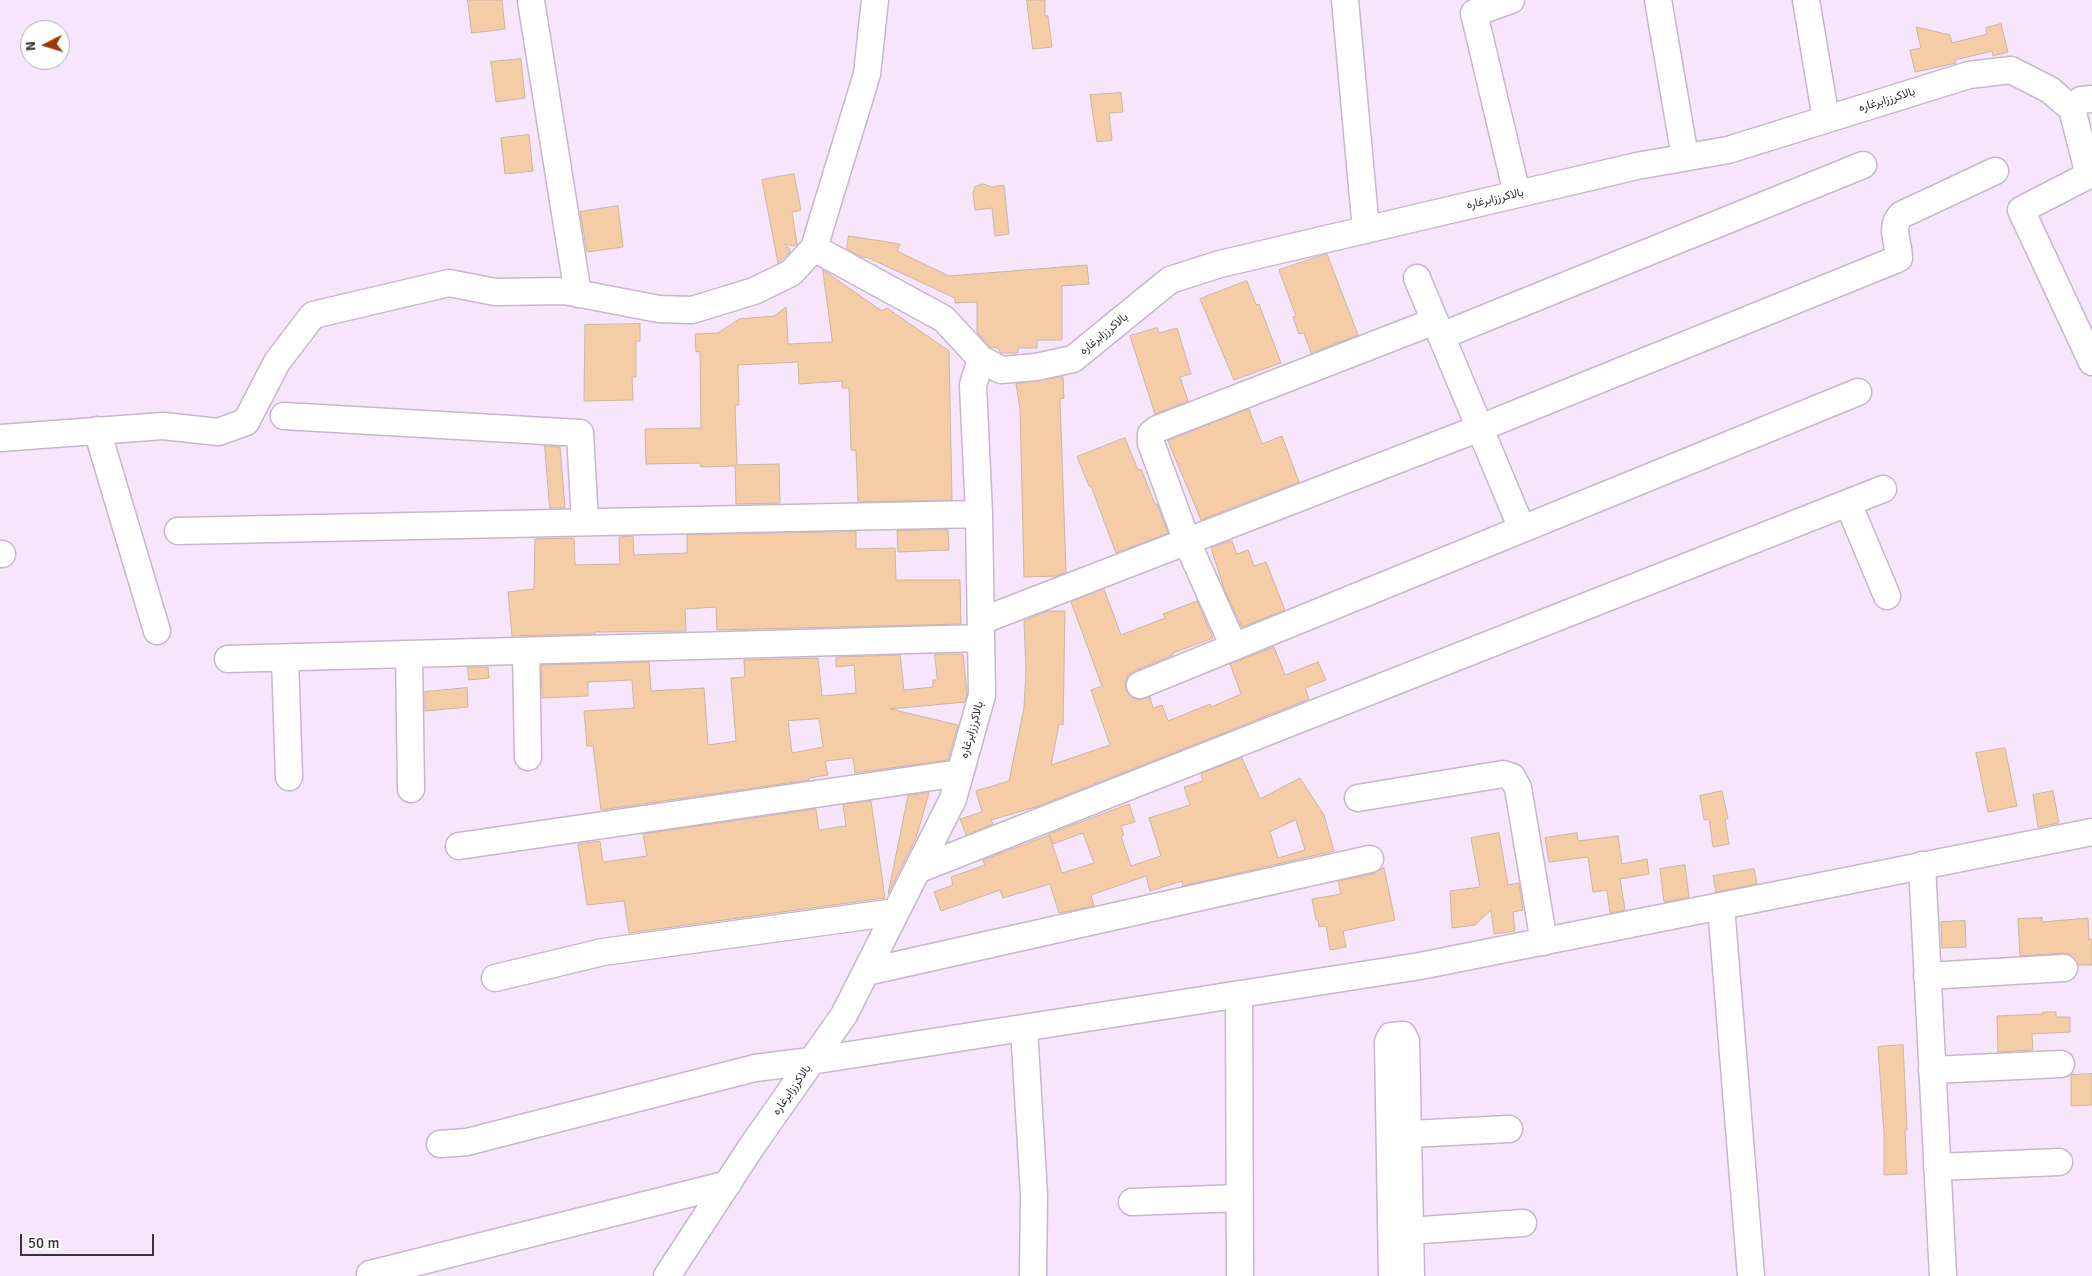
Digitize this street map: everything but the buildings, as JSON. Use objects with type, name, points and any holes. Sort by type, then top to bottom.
[{"type":"street","points":[[0,438],[163,426],[218,432],[246,422],[277,362],[313,315],[449,283],[494,292],[565,292],[659,308],[692,310],[754,290],[791,273],[814,248],[867,74],[875,0]]},
{"type":"street","points":[[1345,0],[1366,230]]},
{"type":"street","points":[[1510,0],[1474,13],[1517,194]]},
{"type":"street","points":[[1658,0],[1685,157]]},
{"type":"street","points":[[1806,0],[1826,119]]},
{"type":"street","points":[[531,1],[578,294]]},
{"type":"street","name":"بالاکرززابرغاره","points":[[666,1276],[844,1015],[953,799],[982,695],[979,514],[973,385],[981,359],[1001,370],[1036,367],[1073,359],[1170,280],[1220,264],[1636,166],[1728,150],[1969,75],[2011,70],[2082,104]]},
{"type":"street","points":[[2082,104],[2089,176],[2021,210],[2092,362]]},
{"type":"street","points":[[1234,647],[1187,542],[1151,443],[1152,434],[1157,429],[1438,328],[1863,165]]},
{"type":"street","points":[[228,660],[526,651],[981,630],[1187,542],[1480,428],[1894,260],[1898,258],[1899,251],[1894,229],[1895,221],[1901,215],[1995,171]]},
{"type":"street","points":[[814,248],[944,319],[981,359]]},
{"type":"street","points":[[1417,278],[1522,529]]},
{"type":"street","points":[[1140,685],[1858,392]]},
{"type":"street","points":[[284,416],[580,434],[586,522]]},
{"type":"street","points":[[98,430],[157,631]]},
{"type":"street","points":[[917,870],[1883,489]]},
{"type":"street","points":[[1848,503],[1887,596]]},
{"type":"street","points":[[178,531],[979,514]]},
{"type":"street","points":[[526,651],[528,758]]},
{"type":"street","points":[[409,654],[411,789]]},
{"type":"street","points":[[285,658],[289,777]]},
{"type":"street","points":[[460,846],[960,773]]},
{"type":"street","points":[[1358,798],[1503,774],[1512,777],[1518,788],[1544,942]]},
{"type":"street","points":[[440,1144],[467,1142],[755,1068],[811,1061],[1420,966],[2092,832]]},
{"type":"street","points":[[866,972],[1370,859]]},
{"type":"street","points":[[1922,865],[1943,1276]]},
{"type":"street","points":[[1721,906],[1750,1276]]},
{"type":"street","points":[[494,978],[603,952],[896,912]]},
{"type":"street","points":[[1928,976],[2064,968]]},
{"type":"street","points":[[1238,995],[1240,1276]]},
{"type":"street","points":[[1024,1028],[1034,1194],[1033,1276]]},
{"type":"street","points":[[1932,1070],[2061,1064]]},
{"type":"street","points":[[1398,1087],[1401,1232],[1411,1276]]},
{"type":"street","points":[[1399,1134],[1509,1129]]},
{"type":"street","points":[[1937,1167],[2058,1162]]},
{"type":"street","points":[[370,1274],[728,1184]]},
{"type":"street","points":[[1132,1202],[1239,1198]]},
{"type":"street","points":[[1401,1232],[1523,1223]]},
{"type":"street","points":[[1392,1276],[1401,1232]]}]
